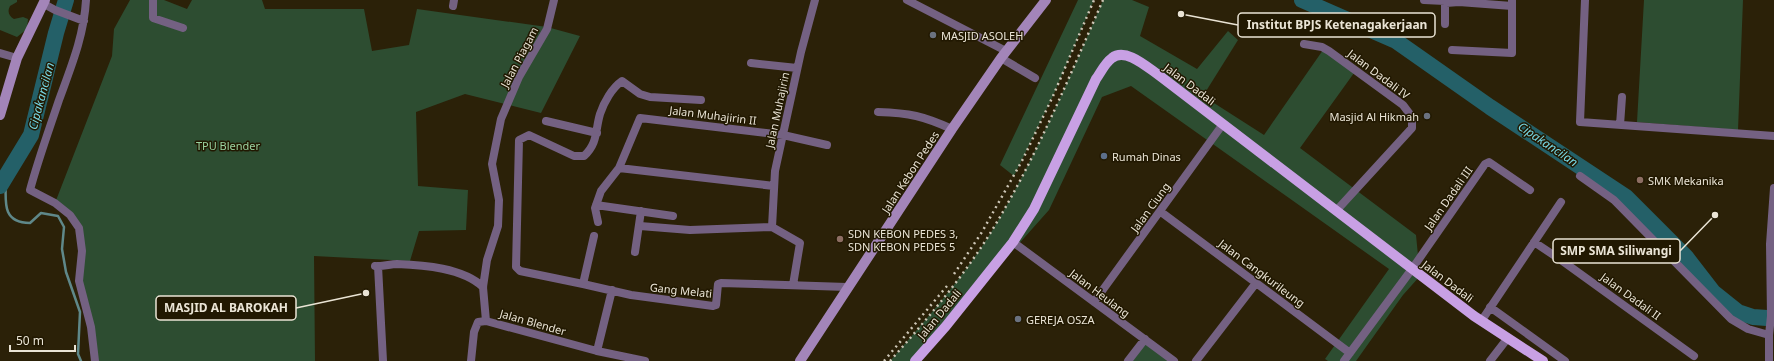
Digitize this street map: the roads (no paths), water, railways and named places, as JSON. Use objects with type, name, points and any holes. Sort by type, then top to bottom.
[{"type":"main road","name":"Jalan Kebon Pedes","points":[[800,361],[847,287],[952,129],[1004,55],[1046,0]]},
{"type":"main road","points":[[0,115],[17,58],[45,2]]},
{"type":"main road","name":"Jalan Dadali","points":[[915,361],[946,326],[1013,242],[1034,209],[1096,79],[1112,57],[1120,55],[1132,57],[1160,76],[1474,316],[1482,320],[1507,339],[1544,361]]},
{"type":"street","points":[[86,0],[84,21],[76,55],[30,190],[55,203],[70,214],[79,228],[82,251],[79,281],[91,327],[95,361]]},
{"type":"street","points":[[152,0],[153,18],[183,28]]},
{"type":"street","name":"Jalan Piagam","points":[[483,288],[487,260],[498,226],[498,200],[492,164],[501,119],[519,77],[547,29],[554,0]]},
{"type":"street","name":"Jalan Muhajirin","points":[[772,227],[775,171],[797,68],[815,0]]},
{"type":"street","points":[[907,0],[1004,55],[1035,78]]},
{"type":"street","points":[[1424,0],[1512,3],[1512,53],[1452,50]]},
{"type":"street","points":[[1584,0],[1580,122],[1774,136]]},
{"type":"street","points":[[1445,1],[1445,24]]},
{"type":"street","points":[[45,2],[55,10],[84,21]]},
{"type":"street","name":"Jalan Dadali IV","points":[[1304,44],[1322,47],[1329,50],[1403,105],[1412,117],[1412,128],[1336,211]]},
{"type":"street","points":[[0,53],[17,58]]},
{"type":"street","points":[[751,63],[797,68]]},
{"type":"street","points":[[546,121],[597,133],[600,113],[614,87],[622,81],[640,94],[650,97],[701,100]]},
{"type":"street","points":[[1620,125],[1622,97]]},
{"type":"street","points":[[878,112],[906,112],[926,118],[952,129]]},
{"type":"street","name":"Jalan Muhajirin II","points":[[619,168],[640,118],[783,135],[827,145]]},
{"type":"street","name":"Jalan Ciung","points":[[1094,302],[1161,212],[1223,124]]},
{"type":"street","name":"Gang Melati","points":[[597,133],[592,149],[584,156],[574,156],[529,135],[519,140],[516,267],[520,272],[631,295],[713,306],[716,305],[718,284],[721,283],[847,287]]},
{"type":"street","name":"Jalan Dadali III","points":[[1412,269],[1485,164],[1489,162],[1530,190]]},
{"type":"street","points":[[598,222],[596,205],[601,191],[619,168],[774,186]]},
{"type":"street","points":[[1580,176],[1614,200],[1731,319],[1748,330],[1769,335]]},
{"type":"street","points":[[1769,361],[1774,188]]},
{"type":"street","points":[[1482,320],[1560,202]]},
{"type":"street","points":[[596,205],[673,216]]},
{"type":"street","points":[[635,252],[641,212]]},
{"type":"street","name":"Jalan Cangkurileung","points":[[1161,212],[1350,352]]},
{"type":"street","points":[[640,226],[690,230],[772,227],[800,243],[793,285]]},
{"type":"street","points":[[583,284],[594,236]]},
{"type":"street","name":"Jalan Heulang","points":[[1013,242],[1174,361]]},
{"type":"street","name":"Jalan Dadali II","points":[[1534,242],[1694,356]]},
{"type":"street","points":[[383,361],[377,266],[396,264],[456,272],[479,284],[483,288]]},
{"type":"street","points":[[1344,361],[1412,269]]},
{"type":"street","points":[[1196,361],[1256,283]]},
{"type":"street","name":"Jalan Blender","points":[[483,288],[486,320],[598,351],[645,361]]},
{"type":"street","points":[[598,351],[612,290]]},
{"type":"street","points":[[1490,307],[1565,361]]},
{"type":"street","points":[[470,361],[474,332],[478,322],[486,320]]},
{"type":"street","points":[[1128,361],[1145,339]]},
{"type":"street","points":[[1490,361],[1507,339]]},
{"type":"street","points":[[1544,361],[1549,350]]},
{"type":"waterway","name":"Cipakancilan","points":[[0,186],[31,135],[56,33],[66,0]]},
{"type":"waterway","name":"Cipakancilan","points":[[1302,0],[1396,41],[1490,107],[1626,197],[1686,257],[1713,292],[1738,312],[1753,317],[1767,318]]},
{"type":"waterway","points":[[6,176],[7,208],[9,214],[14,219],[20,222],[30,223],[41,213],[58,216],[64,227],[62,249],[66,272],[80,312],[78,354],[81,361]]},
{"type":"railway","points":[[954,274],[982,232],[1023,159],[1053,96],[1094,0]]},
{"type":"railway","points":[[890,361],[960,277],[997,222],[1027,168],[1103,0]]},
{"type":"railway","points":[[884,361],[947,286]]},
{"type":"place","name":"Institut BPJS Ketenagakerjaan","points":[[1181,14]]},
{"type":"place","name":"MASJID ASOLEH","points":[[933,35]]},
{"type":"place","name":"Masjid Al Hikmah","points":[[1427,116]]},
{"type":"place","name":"Rumah Dinas","points":[[1104,156]]},
{"type":"place","name":"SMK Mekanika","points":[[1640,180]]},
{"type":"place","name":"SMP SMA Siliwangi","points":[[1715,215]]},
{"type":"place","name":"SDN KEBON PEDES 3, SDN KEBON PEDES 5","points":[[840,239]]},
{"type":"place","name":"MASJID AL BAROKAH","points":[[366,293]]},
{"type":"place","name":"GEREJA OSZA","points":[[1018,319]]},
{"type":"park label","name":"TPU Blender","points":[[228,145]]}]
